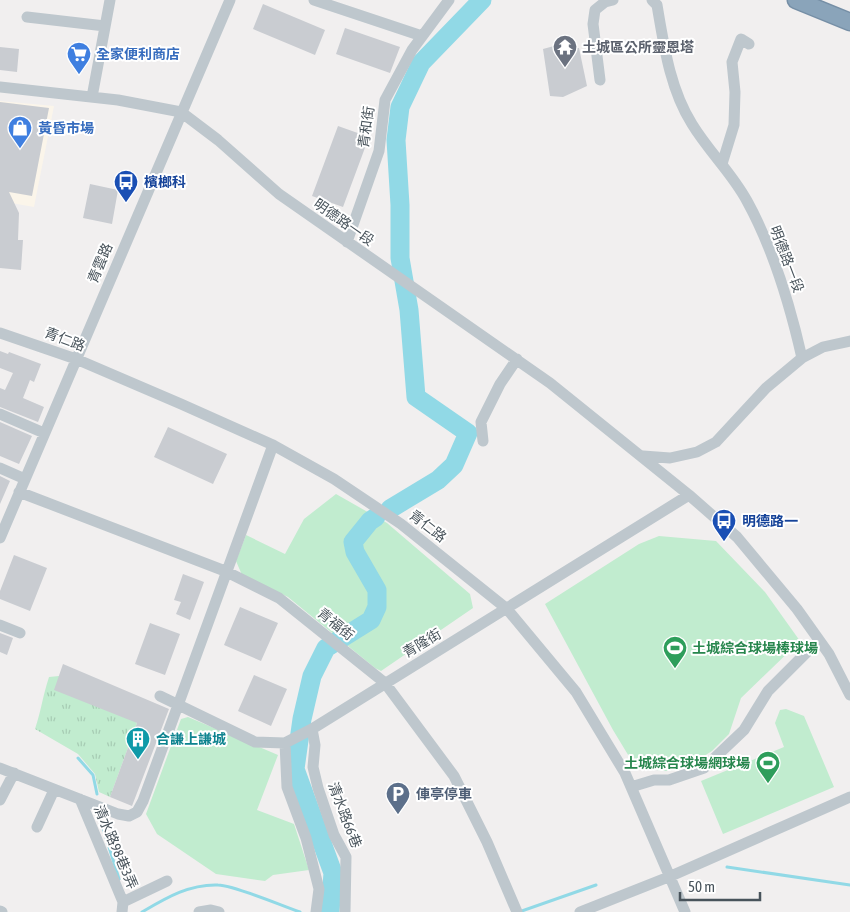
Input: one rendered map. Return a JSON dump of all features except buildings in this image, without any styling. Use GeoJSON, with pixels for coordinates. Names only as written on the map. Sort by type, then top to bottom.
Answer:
{"type":"FeatureCollection","features":[{"type":"Feature","properties":{"kind":"highway"},"geometry":{"type":"LineString","coordinates":[[796,0],[850,22]]}},
{"type":"Feature","properties":{"kind":"street"},"geometry":{"type":"LineString","coordinates":[[92,97],[110,0]]}},
{"type":"Feature","properties":{"kind":"street","name":"青雲路"},"geometry":{"type":"LineString","coordinates":[[0,538],[230,0]]}},
{"type":"Feature","properties":{"kind":"street"},"geometry":{"type":"LineString","coordinates":[[314,0],[422,36]]}},
{"type":"Feature","properties":{"kind":"street","name":"青和街"},"geometry":{"type":"LineString","coordinates":[[347,242],[379,151],[385,100],[422,36],[449,0]]}},
{"type":"Feature","properties":{"kind":"street"},"geometry":{"type":"LineString","coordinates":[[600,80],[592,24],[595,10],[604,2],[613,0]]}},
{"type":"Feature","properties":{"kind":"street","name":"明德路一段"},"geometry":{"type":"LineString","coordinates":[[652,0],[657,5],[672,79],[690,122],[706,145],[731,174],[748,203],[783,285],[802,358]]}},
{"type":"Feature","properties":{"kind":"street"},"geometry":{"type":"LineString","coordinates":[[27,17],[105,26]]}},
{"type":"Feature","properties":{"kind":"street"},"geometry":{"type":"LineString","coordinates":[[722,164],[734,125],[735,92],[732,62],[741,39],[749,44]]}},
{"type":"Feature","properties":{"kind":"street","name":"明德路一段"},"geometry":{"type":"LineString","coordinates":[[0,87],[92,97],[181,112],[218,140],[279,194],[516,359],[643,456],[689,495],[737,537],[797,609],[819,640],[850,694]]}},
{"type":"Feature","properties":{"kind":"street","name":"青仁路"},"geometry":{"type":"LineString","coordinates":[[0,333],[76,359],[273,446],[334,478],[402,524],[508,609],[576,692],[631,787],[685,912]]}},
{"type":"Feature","properties":{"kind":"street"},"geometry":{"type":"LineString","coordinates":[[643,456],[670,458],[697,452],[716,442],[766,388],[802,358],[824,347],[850,341]]}},
{"type":"Feature","properties":{"kind":"street"},"geometry":{"type":"LineString","coordinates":[[483,441],[480,422],[516,359]]}},
{"type":"Feature","properties":{"kind":"street"},"geometry":{"type":"LineString","coordinates":[[0,414],[44,433]]}},
{"type":"Feature","properties":{"kind":"street"},"geometry":{"type":"LineString","coordinates":[[80,800],[129,816],[137,812],[143,801],[225,571],[273,446]]}},
{"type":"Feature","properties":{"kind":"street"},"geometry":{"type":"LineString","coordinates":[[0,468],[25,479]]}},
{"type":"Feature","properties":{"kind":"street","name":"青福街"},"geometry":{"type":"LineString","coordinates":[[19,492],[225,571],[280,598],[385,683],[454,776],[487,842],[517,912]]}},
{"type":"Feature","properties":{"kind":"street","name":"青隆街"},"geometry":{"type":"LineString","coordinates":[[160,696],[256,742],[285,743],[508,609],[689,495]]}},
{"type":"Feature","properties":{"kind":"street"},"geometry":{"type":"LineString","coordinates":[[0,625],[20,633]]}},
{"type":"Feature","properties":{"kind":"street"},"geometry":{"type":"LineString","coordinates":[[631,787],[654,780],[669,780],[704,768],[744,730],[768,691],[819,640]]}},
{"type":"Feature","properties":{"kind":"street","name":"清水路66巷"},"geometry":{"type":"LineString","coordinates":[[311,729],[315,745],[313,767],[318,788],[334,835],[346,857],[345,912]]}},
{"type":"Feature","properties":{"kind":"street"},"geometry":{"type":"LineString","coordinates":[[285,743],[287,787],[306,838],[319,889],[316,912]]}},
{"type":"Feature","properties":{"kind":"street","name":"清水路98巷3弄"},"geometry":{"type":"LineString","coordinates":[[0,768],[80,800],[122,907]]}},
{"type":"Feature","properties":{"kind":"street"},"geometry":{"type":"LineString","coordinates":[[0,800],[14,774]]}},
{"type":"Feature","properties":{"kind":"street"},"geometry":{"type":"LineString","coordinates":[[37,828],[54,790]]}},
{"type":"Feature","properties":{"kind":"street"},"geometry":{"type":"LineString","coordinates":[[580,912],[671,876],[850,797]]}},
{"type":"Feature","properties":{"kind":"street"},"geometry":{"type":"LineString","coordinates":[[122,907],[167,881]]}},
{"type":"Feature","properties":{"kind":"street"},"geometry":{"type":"LineString","coordinates":[[199,912],[211,910],[219,912]]}},
{"type":"Feature","properties":{"kind":"shaded area","name":"黃昏市場"},"geometry":{"type":"Polygon","coordinates":[[[0,101],[54,106],[34,207],[0,201],[0,101]]]}},
{"type":"Feature","properties":{"kind":"green space"},"geometry":{"type":"Polygon","coordinates":[[[336,494],[387,523],[470,594],[473,608],[381,671],[288,597],[242,575],[236,561],[246,535],[285,554],[304,519],[336,494]]]}},
{"type":"Feature","properties":{"kind":"green space","name":"土城綜合球場棒球場"},"geometry":{"type":"Polygon","coordinates":[[[659,536],[716,541],[765,592],[800,641],[741,698],[729,734],[712,751],[685,768],[667,771],[642,768],[633,763],[613,730],[545,604],[639,544],[659,536]]]}},
{"type":"Feature","properties":{"kind":"green space"},"geometry":{"type":"Polygon","coordinates":[[[59,676],[137,723],[110,797],[99,792],[95,774],[78,754],[35,729],[49,677],[59,676]]]}},
{"type":"Feature","properties":{"kind":"green space","name":"土城綜合球場網球場"},"geometry":{"type":"Polygon","coordinates":[[[786,709],[804,716],[834,787],[723,834],[701,781],[784,747],[775,723],[780,710],[786,709]]]}},
{"type":"Feature","properties":{"kind":"green space"},"geometry":{"type":"Polygon","coordinates":[[[188,717],[278,755],[257,810],[294,824],[309,870],[273,875],[265,881],[216,874],[157,834],[146,814],[181,719],[188,717]]]}},
{"type":"Feature","properties":{"kind":"waterway"},"geometry":{"type":"LineString","coordinates":[[390,509],[438,480],[454,465],[468,433],[416,397],[409,310],[400,258],[400,205],[396,140],[400,107],[421,63],[482,0]]}},
{"type":"Feature","properties":{"kind":"waterway"},"geometry":{"type":"LineString","coordinates":[[330,912],[333,873],[295,769],[302,719],[312,676],[326,648],[371,620],[377,607],[377,590],[355,552],[353,542],[370,521],[376,517]]}},
{"type":"Feature","properties":{"kind":"waterway"},"geometry":{"type":"LineString","coordinates":[[78,758],[93,775],[97,794]]}},
{"type":"Feature","properties":{"kind":"waterway"},"geometry":{"type":"LineString","coordinates":[[99,815],[119,879]]}},
{"type":"Feature","properties":{"kind":"waterway"},"geometry":{"type":"LineString","coordinates":[[727,867],[850,885]]}},
{"type":"Feature","properties":{"kind":"waterway"},"geometry":{"type":"LineString","coordinates":[[142,912],[188,889],[207,885],[225,886],[246,892],[300,912]]}},
{"type":"Feature","properties":{"kind":"waterway"},"geometry":{"type":"LineString","coordinates":[[519,912],[596,885]]}},
{"type":"Feature","properties":{"kind":"place","name":"土城區公所靈恩塔"},"geometry":{"type":"Point","coordinates":[565,68]}},
{"type":"Feature","properties":{"kind":"place","name":"全家便利商店"},"geometry":{"type":"Point","coordinates":[79,75]}},
{"type":"Feature","properties":{"kind":"place","name":"黃昏市場"},"geometry":{"type":"Point","coordinates":[20,149]}},
{"type":"Feature","properties":{"kind":"place","name":"檳榔科"},"geometry":{"type":"Point","coordinates":[126,203]}},
{"type":"Feature","properties":{"kind":"place","name":"明德路一"},"geometry":{"type":"Point","coordinates":[724,542]}},
{"type":"Feature","properties":{"kind":"place","name":"土城綜合球場棒球場"},"geometry":{"type":"Point","coordinates":[675,669]}},
{"type":"Feature","properties":{"kind":"place","name":"合謙上謙城"},"geometry":{"type":"Point","coordinates":[138,760]}},
{"type":"Feature","properties":{"kind":"place","name":"土城綜合球場網球場"},"geometry":{"type":"Point","coordinates":[768,784]}},
{"type":"Feature","properties":{"kind":"place","name":"俥亭停車"},"geometry":{"type":"Point","coordinates":[398,815]}}]}
